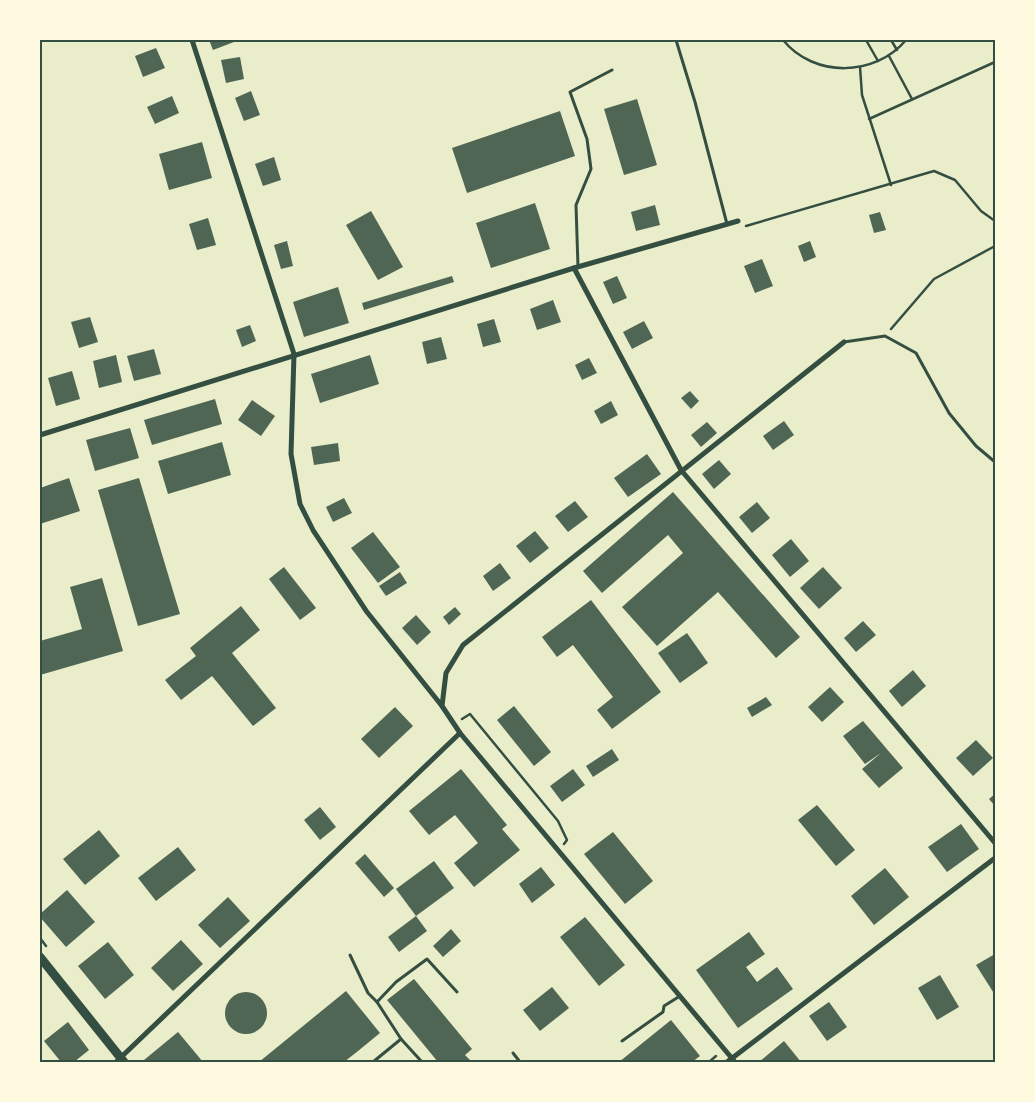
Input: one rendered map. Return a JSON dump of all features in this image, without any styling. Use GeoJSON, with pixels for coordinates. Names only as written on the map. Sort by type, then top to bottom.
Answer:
{"type":"FeatureCollection","features":[{"type":"Feature","properties":{"kind":"street"},"geometry":{"type":"LineString","coordinates":[[192,40],[294,354],[291,454],[300,504],[313,530],[367,612],[442,706],[460,733],[680,996],[731,1061],[995,858]]}},
{"type":"Feature","properties":{"kind":"street"},"geometry":{"type":"LineString","coordinates":[[40,434],[294,354],[738,221]]}},
{"type":"Feature","properties":{"kind":"street"},"geometry":{"type":"LineString","coordinates":[[576,268],[682,470],[995,843]]}},
{"type":"Feature","properties":{"kind":"street"},"geometry":{"type":"LineString","coordinates":[[442,706],[446,673],[463,645],[844,342]]}},
{"type":"Feature","properties":{"kind":"street"},"geometry":{"type":"LineString","coordinates":[[40,957],[120,1060],[460,733]]}},
{"type":"Feature","properties":{"kind":"lane"},"geometry":{"type":"LineString","coordinates":[[676,40],[695,102],[727,224]]}},
{"type":"Feature","properties":{"kind":"lane"},"geometry":{"type":"LineString","coordinates":[[576,268],[576,205],[591,169],[587,139],[570,92],[612,70]]}},
{"type":"Feature","properties":{"kind":"lane"},"geometry":{"type":"LineString","coordinates":[[844,342],[885,336],[916,353],[949,414],[976,446],[995,462]]}},
{"type":"Feature","properties":{"kind":"lane"},"geometry":{"type":"LineString","coordinates":[[350,955],[368,993],[377,1002],[401,1039],[422,1062]]}},
{"type":"Feature","properties":{"kind":"lane"},"geometry":{"type":"LineString","coordinates":[[377,1002],[396,982],[427,959],[457,992]]}},
{"type":"Feature","properties":{"kind":"lane"},"geometry":{"type":"LineString","coordinates":[[622,1041],[663,1012],[664,1006],[680,996]]}},
{"type":"Feature","properties":{"kind":"lane"},"geometry":{"type":"LineString","coordinates":[[373,1062],[401,1039]]}},
{"type":"Feature","properties":{"kind":"lane"},"geometry":{"type":"LineString","coordinates":[[513,1053],[520,1062]]}},
{"type":"Feature","properties":{"kind":"path"},"geometry":{"type":"LineString","coordinates":[[783,40],[790,48],[812,62],[836,68],[860,67],[878,61],[889,56],[906,40]]}},
{"type":"Feature","properties":{"kind":"path"},"geometry":{"type":"LineString","coordinates":[[866,40],[878,61]]}},
{"type":"Feature","properties":{"kind":"path"},"geometry":{"type":"LineString","coordinates":[[891,40],[897,50]]}},
{"type":"Feature","properties":{"kind":"path"},"geometry":{"type":"LineString","coordinates":[[889,56],[912,99]]}},
{"type":"Feature","properties":{"kind":"path"},"geometry":{"type":"LineString","coordinates":[[869,119],[995,62]]}},
{"type":"Feature","properties":{"kind":"path"},"geometry":{"type":"LineString","coordinates":[[860,67],[862,95],[891,185],[934,171],[955,180],[981,211],[995,221]]}},
{"type":"Feature","properties":{"kind":"path"},"geometry":{"type":"LineString","coordinates":[[885,336],[934,279],[995,246]]}},
{"type":"Feature","properties":{"kind":"path"},"geometry":{"type":"LineString","coordinates":[[454,724],[470,714],[495,744],[558,821],[567,840],[559,852]]}},
{"type":"Feature","properties":{"kind":"path"},"geometry":{"type":"LineString","coordinates":[[709,1062],[717,1055]]}},
{"type":"Feature","properties":{"kind":"building"},"geometry":{"type":"Polygon","coordinates":[[[209,40],[233,40],[234,42],[213,50],[209,40]]]}},
{"type":"Feature","properties":{"kind":"building"},"geometry":{"type":"Polygon","coordinates":[[[156,48],[165,68],[143,77],[135,56],[156,48]]]}},
{"type":"Feature","properties":{"kind":"building"},"geometry":{"type":"Polygon","coordinates":[[[240,57],[244,79],[226,83],[221,60],[240,57]]]}},
{"type":"Feature","properties":{"kind":"building"},"geometry":{"type":"Polygon","coordinates":[[[251,91],[260,115],[244,121],[235,98],[251,91]]]}},
{"type":"Feature","properties":{"kind":"building"},"geometry":{"type":"Polygon","coordinates":[[[172,96],[179,113],[155,124],[147,107],[172,96]]]}},
{"type":"Feature","properties":{"kind":"building"},"geometry":{"type":"Polygon","coordinates":[[[637,99],[657,165],[624,175],[604,109],[637,99]]]}},
{"type":"Feature","properties":{"kind":"building"},"geometry":{"type":"Polygon","coordinates":[[[560,111],[575,156],[467,193],[452,148],[560,111]]]}},
{"type":"Feature","properties":{"kind":"building"},"geometry":{"type":"Polygon","coordinates":[[[202,142],[212,178],[169,190],[159,154],[202,142]]]}},
{"type":"Feature","properties":{"kind":"building"},"geometry":{"type":"Polygon","coordinates":[[[274,157],[281,180],[263,186],[255,164],[274,157]]]}},
{"type":"Feature","properties":{"kind":"building"},"geometry":{"type":"Polygon","coordinates":[[[535,203],[550,249],[491,268],[476,223],[535,203]]]}},
{"type":"Feature","properties":{"kind":"building"},"geometry":{"type":"Polygon","coordinates":[[[655,205],[660,225],[636,231],[631,212],[655,205]]]}},
{"type":"Feature","properties":{"kind":"building"},"geometry":{"type":"Polygon","coordinates":[[[371,211],[403,267],[378,280],[346,225],[371,211]]]}},
{"type":"Feature","properties":{"kind":"building"},"geometry":{"type":"Polygon","coordinates":[[[880,212],[886,230],[874,233],[869,215],[880,212]]]}},
{"type":"Feature","properties":{"kind":"building"},"geometry":{"type":"Polygon","coordinates":[[[208,218],[216,245],[197,250],[189,224],[208,218]]]}},
{"type":"Feature","properties":{"kind":"building"},"geometry":{"type":"Polygon","coordinates":[[[287,241],[293,266],[281,269],[274,245],[287,241]]]}},
{"type":"Feature","properties":{"kind":"building"},"geometry":{"type":"Polygon","coordinates":[[[810,241],[816,257],[804,262],[798,246],[810,241]]]}},
{"type":"Feature","properties":{"kind":"building"},"geometry":{"type":"Polygon","coordinates":[[[762,259],[773,286],[755,293],[744,266],[762,259]]]}},
{"type":"Feature","properties":{"kind":"building"},"geometry":{"type":"Polygon","coordinates":[[[452,276],[454,282],[364,310],[362,303],[452,276]]]}},
{"type":"Feature","properties":{"kind":"building"},"geometry":{"type":"Polygon","coordinates":[[[617,276],[627,298],[613,304],[603,282],[617,276]]]}},
{"type":"Feature","properties":{"kind":"building"},"geometry":{"type":"Polygon","coordinates":[[[338,287],[349,323],[304,337],[293,302],[338,287]]]}},
{"type":"Feature","properties":{"kind":"building"},"geometry":{"type":"Polygon","coordinates":[[[553,300],[561,322],[537,330],[530,309],[553,300]]]}},
{"type":"Feature","properties":{"kind":"building"},"geometry":{"type":"Polygon","coordinates":[[[90,317],[98,342],[79,348],[71,322],[90,317]]]}},
{"type":"Feature","properties":{"kind":"building"},"geometry":{"type":"Polygon","coordinates":[[[494,319],[501,342],[483,347],[477,324],[494,319]]]}},
{"type":"Feature","properties":{"kind":"building"},"geometry":{"type":"Polygon","coordinates":[[[644,321],[653,338],[632,349],[623,332],[644,321]]]}},
{"type":"Feature","properties":{"kind":"building"},"geometry":{"type":"Polygon","coordinates":[[[250,325],[256,341],[242,347],[236,330],[250,325]]]}},
{"type":"Feature","properties":{"kind":"building"},"geometry":{"type":"Polygon","coordinates":[[[441,337],[447,359],[427,364],[422,342],[441,337]]]}},
{"type":"Feature","properties":{"kind":"building"},"geometry":{"type":"Polygon","coordinates":[[[154,349],[161,374],[134,381],[127,356],[154,349]]]}},
{"type":"Feature","properties":{"kind":"building"},"geometry":{"type":"Polygon","coordinates":[[[116,355],[122,382],[99,388],[93,361],[116,355]]]}},
{"type":"Feature","properties":{"kind":"building"},"geometry":{"type":"Polygon","coordinates":[[[370,355],[379,384],[320,403],[311,374],[370,355]]]}},
{"type":"Feature","properties":{"kind":"building"},"geometry":{"type":"Polygon","coordinates":[[[589,358],[597,373],[582,380],[575,365],[589,358]]]}},
{"type":"Feature","properties":{"kind":"building"},"geometry":{"type":"Polygon","coordinates":[[[72,371],[80,399],[56,406],[48,378],[72,371]]]}},
{"type":"Feature","properties":{"kind":"building"},"geometry":{"type":"Polygon","coordinates":[[[690,391],[699,401],[691,409],[681,398],[690,391]]]}},
{"type":"Feature","properties":{"kind":"building"},"geometry":{"type":"Polygon","coordinates":[[[215,399],[222,424],[152,445],[144,420],[215,399]]]}},
{"type":"Feature","properties":{"kind":"building"},"geometry":{"type":"Polygon","coordinates":[[[252,400],[275,416],[261,436],[238,420],[252,400]]]}},
{"type":"Feature","properties":{"kind":"building"},"geometry":{"type":"Polygon","coordinates":[[[611,401],[618,415],[601,424],[594,411],[611,401]]]}},
{"type":"Feature","properties":{"kind":"building"},"geometry":{"type":"Polygon","coordinates":[[[784,421],[794,435],[773,450],[763,436],[784,421]]]}},
{"type":"Feature","properties":{"kind":"building"},"geometry":{"type":"Polygon","coordinates":[[[707,422],[717,433],[701,447],[691,435],[707,422]]]}},
{"type":"Feature","properties":{"kind":"building"},"geometry":{"type":"Polygon","coordinates":[[[130,428],[139,458],[95,471],[86,440],[130,428]]]}},
{"type":"Feature","properties":{"kind":"building"},"geometry":{"type":"Polygon","coordinates":[[[222,442],[231,475],[168,494],[158,461],[222,442]]]}},
{"type":"Feature","properties":{"kind":"building"},"geometry":{"type":"Polygon","coordinates":[[[338,443],[340,461],[314,465],[311,447],[338,443]]]}},
{"type":"Feature","properties":{"kind":"building"},"geometry":{"type":"Polygon","coordinates":[[[647,454],[661,474],[628,497],[614,478],[647,454]]]}},
{"type":"Feature","properties":{"kind":"building"},"geometry":{"type":"Polygon","coordinates":[[[719,460],[731,474],[714,489],[702,474],[719,460]]]}},
{"type":"Feature","properties":{"kind":"building"},"geometry":{"type":"Polygon","coordinates":[[[69,478],[80,511],[40,524],[40,488],[69,478]]]}},
{"type":"Feature","properties":{"kind":"building"},"geometry":{"type":"Polygon","coordinates":[[[139,478],[180,614],[138,626],[98,490],[139,478]]]}},
{"type":"Feature","properties":{"kind":"building"},"geometry":{"type":"Polygon","coordinates":[[[673,492],[800,637],[776,658],[718,592],[657,646],[622,607],[683,553],[668,535],[602,593],[583,571],[673,492]]]}},
{"type":"Feature","properties":{"kind":"building"},"geometry":{"type":"Polygon","coordinates":[[[344,498],[352,513],[333,522],[326,507],[344,498]]]}},
{"type":"Feature","properties":{"kind":"building"},"geometry":{"type":"Polygon","coordinates":[[[575,501],[588,517],[568,532],[555,516],[575,501]]]}},
{"type":"Feature","properties":{"kind":"building"},"geometry":{"type":"Polygon","coordinates":[[[757,502],[770,518],[752,533],[739,517],[757,502]]]}},
{"type":"Feature","properties":{"kind":"building"},"geometry":{"type":"Polygon","coordinates":[[[535,531],[549,548],[530,563],[516,546],[535,531]]]}},
{"type":"Feature","properties":{"kind":"building"},"geometry":{"type":"Polygon","coordinates":[[[373,532],[400,567],[378,583],[351,548],[373,532]]]}},
{"type":"Feature","properties":{"kind":"building"},"geometry":{"type":"Polygon","coordinates":[[[791,539],[809,561],[790,577],[772,555],[791,539]]]}},
{"type":"Feature","properties":{"kind":"building"},"geometry":{"type":"Polygon","coordinates":[[[500,563],[511,578],[493,591],[483,576],[500,563]]]}},
{"type":"Feature","properties":{"kind":"building"},"geometry":{"type":"Polygon","coordinates":[[[284,567],[316,608],[300,620],[269,579],[284,567]]]}},
{"type":"Feature","properties":{"kind":"building"},"geometry":{"type":"Polygon","coordinates":[[[823,567],[842,588],[819,609],[800,588],[823,567]]]}},
{"type":"Feature","properties":{"kind":"building"},"geometry":{"type":"Polygon","coordinates":[[[400,572],[407,583],[386,596],[379,586],[400,572]]]}},
{"type":"Feature","properties":{"kind":"building"},"geometry":{"type":"Polygon","coordinates":[[[102,578],[123,651],[40,675],[40,641],[82,629],[70,587],[102,578]]]}},
{"type":"Feature","properties":{"kind":"building"},"geometry":{"type":"Polygon","coordinates":[[[591,600],[661,692],[612,729],[597,710],[613,697],[573,645],[557,657],[542,637],[591,600]]]}},
{"type":"Feature","properties":{"kind":"building"},"geometry":{"type":"Polygon","coordinates":[[[241,606],[260,630],[232,653],[276,708],[253,726],[212,676],[181,700],[165,680],[196,656],[190,648],[241,606]]]}},
{"type":"Feature","properties":{"kind":"building"},"geometry":{"type":"Polygon","coordinates":[[[455,607],[461,614],[449,625],[443,617],[455,607]]]}},
{"type":"Feature","properties":{"kind":"building"},"geometry":{"type":"Polygon","coordinates":[[[416,615],[431,632],[417,645],[402,628],[416,615]]]}},
{"type":"Feature","properties":{"kind":"building"},"geometry":{"type":"Polygon","coordinates":[[[863,621],[876,635],[856,652],[844,638],[863,621]]]}},
{"type":"Feature","properties":{"kind":"building"},"geometry":{"type":"Polygon","coordinates":[[[687,633],[708,663],[680,683],[658,653],[687,633]]]}},
{"type":"Feature","properties":{"kind":"building"},"geometry":{"type":"Polygon","coordinates":[[[913,670],[926,686],[902,707],[889,691],[913,670]]]}},
{"type":"Feature","properties":{"kind":"building"},"geometry":{"type":"Polygon","coordinates":[[[830,687],[844,702],[822,722],[808,707],[830,687]]]}},
{"type":"Feature","properties":{"kind":"building"},"geometry":{"type":"Polygon","coordinates":[[[766,697],[772,705],[752,717],[747,708],[766,697]]]}},
{"type":"Feature","properties":{"kind":"building"},"geometry":{"type":"Polygon","coordinates":[[[514,706],[551,752],[534,766],[497,720],[514,706]]]}},
{"type":"Feature","properties":{"kind":"building"},"geometry":{"type":"Polygon","coordinates":[[[395,707],[413,726],[379,758],[361,739],[395,707]]]}},
{"type":"Feature","properties":{"kind":"building"},"geometry":{"type":"Polygon","coordinates":[[[863,721],[903,768],[879,788],[862,769],[881,753],[865,764],[843,736],[863,721]]]}},
{"type":"Feature","properties":{"kind":"building"},"geometry":{"type":"Polygon","coordinates":[[[976,740],[993,758],[973,776],[956,758],[976,740]]]}},
{"type":"Feature","properties":{"kind":"building"},"geometry":{"type":"Polygon","coordinates":[[[612,749],[619,760],[593,777],[586,766],[612,749]]]}},
{"type":"Feature","properties":{"kind":"building"},"geometry":{"type":"Polygon","coordinates":[[[461,769],[507,825],[502,829],[520,850],[474,887],[454,863],[478,843],[455,815],[429,835],[409,811],[461,769]]]}},
{"type":"Feature","properties":{"kind":"building"},"geometry":{"type":"Polygon","coordinates":[[[573,769],[585,785],[562,802],[550,786],[573,769]]]}},
{"type":"Feature","properties":{"kind":"building"},"geometry":{"type":"Polygon","coordinates":[[[995,794],[995,806],[989,799],[995,794]]]}},
{"type":"Feature","properties":{"kind":"building"},"geometry":{"type":"Polygon","coordinates":[[[817,805],[855,850],[836,866],[798,820],[817,805]]]}},
{"type":"Feature","properties":{"kind":"building"},"geometry":{"type":"Polygon","coordinates":[[[320,807],[336,827],[320,840],[304,820],[320,807]]]}},
{"type":"Feature","properties":{"kind":"building"},"geometry":{"type":"Polygon","coordinates":[[[961,824],[979,849],[947,872],[928,847],[961,824]]]}},
{"type":"Feature","properties":{"kind":"building"},"geometry":{"type":"Polygon","coordinates":[[[99,830],[120,856],[85,885],[63,859],[99,830]]]}},
{"type":"Feature","properties":{"kind":"building"},"geometry":{"type":"Polygon","coordinates":[[[613,832],[653,881],[625,904],[584,854],[613,832]]]}},
{"type":"Feature","properties":{"kind":"building"},"geometry":{"type":"Polygon","coordinates":[[[178,847],[196,870],[156,901],[138,878],[178,847]]]}},
{"type":"Feature","properties":{"kind":"building"},"geometry":{"type":"Polygon","coordinates":[[[365,854],[394,888],[384,897],[355,863],[365,854]]]}},
{"type":"Feature","properties":{"kind":"building"},"geometry":{"type":"Polygon","coordinates":[[[434,861],[454,888],[416,916],[396,889],[434,861]]]}},
{"type":"Feature","properties":{"kind":"building"},"geometry":{"type":"Polygon","coordinates":[[[541,867],[555,885],[532,903],[519,884],[541,867]]]}},
{"type":"Feature","properties":{"kind":"building"},"geometry":{"type":"Polygon","coordinates":[[[885,868],[909,897],[874,925],[851,896],[885,868]]]}},
{"type":"Feature","properties":{"kind":"building"},"geometry":{"type":"Polygon","coordinates":[[[67,890],[95,922],[66,947],[40,917],[40,914],[67,890]]]}},
{"type":"Feature","properties":{"kind":"building"},"geometry":{"type":"Polygon","coordinates":[[[228,897],[250,921],[220,948],[198,925],[228,897]]]}},
{"type":"Feature","properties":{"kind":"building"},"geometry":{"type":"Polygon","coordinates":[[[416,916],[427,931],[399,952],[388,937],[416,916]]]}},
{"type":"Feature","properties":{"kind":"building"},"geometry":{"type":"Polygon","coordinates":[[[585,917],[625,965],[599,986],[560,937],[585,917]]]}},
{"type":"Feature","properties":{"kind":"building"},"geometry":{"type":"Polygon","coordinates":[[[451,929],[461,941],[443,957],[433,946],[451,929]]]}},
{"type":"Feature","properties":{"kind":"building"},"geometry":{"type":"Polygon","coordinates":[[[749,932],[765,954],[746,967],[757,982],[777,967],[793,989],[738,1028],[696,970],[749,932]]]}},
{"type":"Feature","properties":{"kind":"building"},"geometry":{"type":"Polygon","coordinates":[[[181,940],[203,964],[173,991],[151,968],[181,940]]]}},
{"type":"Feature","properties":{"kind":"building"},"geometry":{"type":"Polygon","coordinates":[[[108,942],[134,975],[105,999],[78,966],[108,942]]]}},
{"type":"Feature","properties":{"kind":"building"},"geometry":{"type":"Polygon","coordinates":[[[995,954],[995,995],[976,965],[995,954]]]}},
{"type":"Feature","properties":{"kind":"building"},"geometry":{"type":"Polygon","coordinates":[[[940,975],[959,1007],[937,1020],[918,988],[940,975]]]}},
{"type":"Feature","properties":{"kind":"building"},"geometry":{"type":"Polygon","coordinates":[[[414,979],[472,1049],[465,1055],[472,1062],[438,1062],[387,1000],[414,979]]]}},
{"type":"Feature","properties":{"kind":"building"},"geometry":{"type":"Polygon","coordinates":[[[552,987],[569,1008],[540,1031],[523,1010],[552,987]]]}},
{"type":"Feature","properties":{"kind":"building"},"geometry":{"type":"Polygon","coordinates":[[[346,991],[380,1033],[358,1051],[344,1062],[259,1062],[346,991]]]}},
{"type":"Feature","properties":{"kind":"building"},"geometry":{"type":"Polygon","coordinates":[[[250,992],[258,995],[264,1001],[267,1013],[264,1025],[258,1031],[242,1034],[234,1031],[228,1025],[225,1009],[228,1001],[234,995],[250,992]]]}},
{"type":"Feature","properties":{"kind":"building"},"geometry":{"type":"Polygon","coordinates":[[[829,1002],[847,1027],[827,1041],[809,1016],[829,1002]]]}},
{"type":"Feature","properties":{"kind":"building"},"geometry":{"type":"Polygon","coordinates":[[[671,1020],[700,1056],[692,1062],[619,1062],[671,1020]]]}},
{"type":"Feature","properties":{"kind":"building"},"geometry":{"type":"Polygon","coordinates":[[[68,1022],[89,1050],[74,1062],[61,1062],[44,1041],[68,1022]]]}},
{"type":"Feature","properties":{"kind":"building"},"geometry":{"type":"Polygon","coordinates":[[[178,1032],[203,1062],[146,1062],[144,1060],[178,1032]]]}},
{"type":"Feature","properties":{"kind":"building"},"geometry":{"type":"Polygon","coordinates":[[[784,1041],[801,1062],[759,1062],[784,1041]]]}}]}
